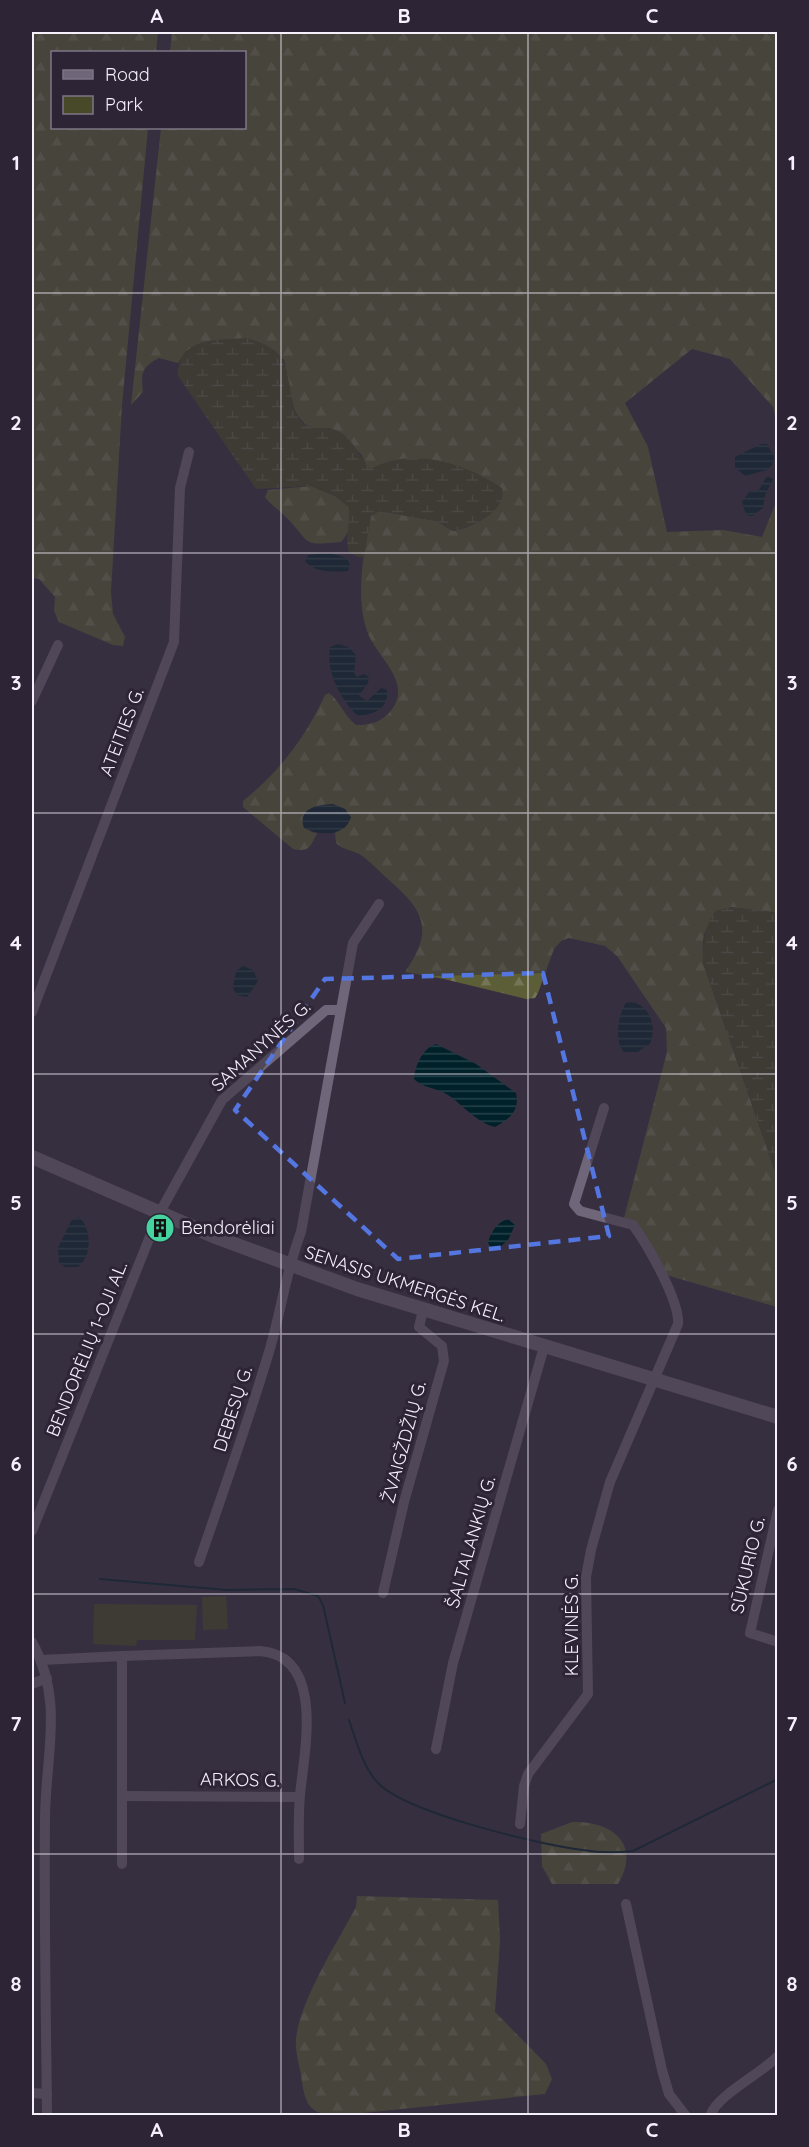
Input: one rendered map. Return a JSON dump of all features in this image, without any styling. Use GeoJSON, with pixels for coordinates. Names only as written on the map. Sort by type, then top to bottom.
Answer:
{"type":"FeatureCollection","features":[{"type":"Feature","properties":{"kind":"main road","name":"SENASIS UKMERGĖS KEL."},"geometry":{"type":"LineString","coordinates":[[32,1157],[159,1214],[288,1264],[423,1310],[777,1417]]}},
{"type":"Feature","properties":{"kind":"street","name":"ATEITIES G."},"geometry":{"type":"LineString","coordinates":[[32,1012],[171,653],[175,633],[180,488],[189,452]]}},
{"type":"Feature","properties":{"kind":"street"},"geometry":{"type":"LineString","coordinates":[[32,701],[58,645]]}},
{"type":"Feature","properties":{"kind":"street","name":"SAMANYNĖS G."},"geometry":{"type":"LineString","coordinates":[[288,1264],[301,1232],[353,943],[379,904]]}},
{"type":"Feature","properties":{"kind":"street","name":"SAMANYNĖS G."},"geometry":{"type":"LineString","coordinates":[[159,1214],[222,1100],[326,1010],[340,1010]]}},
{"type":"Feature","properties":{"kind":"street","name":"KLEVINĖS G."},"geometry":{"type":"LineString","coordinates":[[520,1824],[524,1786],[528,1774],[588,1694],[586,1577],[591,1550],[610,1482],[652,1379],[678,1324],[677,1315],[666,1287],[633,1226],[580,1211],[574,1204],[604,1108]]}},
{"type":"Feature","properties":{"kind":"street","name":"BENDORĖLIŲ 1-OJI AL."},"geometry":{"type":"LineString","coordinates":[[32,1531],[159,1214]]}},
{"type":"Feature","properties":{"kind":"street","name":"DEBESŲ G."},"geometry":{"type":"LineString","coordinates":[[199,1562],[269,1351],[285,1293],[288,1264]]}},
{"type":"Feature","properties":{"kind":"street","name":"ŽVAIGŽDŽIŲ G."},"geometry":{"type":"LineString","coordinates":[[383,1593],[444,1361],[442,1346],[419,1327],[423,1310]]}},
{"type":"Feature","properties":{"kind":"street","name":"ŠALTALANKIŲ G."},"geometry":{"type":"LineString","coordinates":[[436,1749],[453,1662],[544,1347]]}},
{"type":"Feature","properties":{"kind":"street","name":"SŪKURIO G."},"geometry":{"type":"LineString","coordinates":[[777,1510],[750,1633],[777,1642]]}},
{"type":"Feature","properties":{"kind":"street"},"geometry":{"type":"LineString","coordinates":[[32,1642],[47,1678],[52,1713],[45,1817],[47,2115]]}},
{"type":"Feature","properties":{"kind":"street","name":"ARKOS G."},"geometry":{"type":"LineString","coordinates":[[41,1660],[260,1651],[275,1653],[289,1662],[300,1680],[309,1720],[299,1797],[122,1796]]}},
{"type":"Feature","properties":{"kind":"street"},"geometry":{"type":"LineString","coordinates":[[122,1656],[122,1864]]}},
{"type":"Feature","properties":{"kind":"street"},"geometry":{"type":"LineString","coordinates":[[32,1684],[47,1678]]}},
{"type":"Feature","properties":{"kind":"street"},"geometry":{"type":"LineString","coordinates":[[299,1797],[299,1859]]}},
{"type":"Feature","properties":{"kind":"street"},"geometry":{"type":"LineString","coordinates":[[626,1904],[667,2086],[675,2105],[686,2115]]}},
{"type":"Feature","properties":{"kind":"street"},"geometry":{"type":"LineString","coordinates":[[710,2115],[722,2100],[755,2077],[777,2056]]}},
{"type":"Feature","properties":{"kind":"street"},"geometry":{"type":"LineString","coordinates":[[32,2093],[47,2094]]}},
{"type":"Feature","properties":{"kind":"highlighted area"},"geometry":{"type":"Polygon","coordinates":[[[543,973],[609,1236],[398,1259],[235,1110],[325,979],[543,973]]]}},
{"type":"Feature","properties":{"kind":"green space"},"geometry":{"type":"Polygon","coordinates":[[[32,32],[158,32],[156,51],[51,51],[51,129],[148,129],[122,405],[111,592],[113,614],[125,637],[123,646],[113,645],[59,622],[54,611],[55,597],[39,579],[32,578],[32,32]]]}},
{"type":"Feature","properties":{"kind":"green space"},"geometry":{"type":"Polygon","coordinates":[[[172,32],[777,32],[777,424],[773,407],[730,359],[692,349],[625,403],[648,447],[667,532],[723,530],[762,537],[777,500],[777,913],[731,907],[706,930],[703,942],[703,963],[777,1177],[777,1307],[666,1275],[624,1218],[667,1052],[666,1028],[617,956],[605,946],[569,938],[561,941],[554,949],[535,998],[526,999],[405,972],[420,945],[422,933],[418,912],[401,891],[372,864],[361,855],[336,843],[335,833],[349,822],[350,817],[333,804],[313,807],[311,832],[317,833],[309,847],[298,850],[293,849],[243,807],[243,801],[269,778],[300,740],[325,695],[329,693],[333,696],[356,725],[370,724],[382,719],[396,702],[398,691],[396,681],[372,641],[363,617],[362,573],[371,515],[380,511],[436,521],[453,531],[468,527],[489,515],[503,495],[371,470],[361,454],[330,428],[316,428],[306,424],[299,417],[290,396],[284,359],[186,351],[178,363],[159,358],[146,368],[142,376],[143,392],[131,405],[161,129],[246,129],[246,51],[170,51],[172,32]]]}},
{"type":"Feature","properties":{"kind":"green space"},"geometry":{"type":"Polygon","coordinates":[[[247,338],[270,347],[282,359],[288,375],[295,410],[300,420],[314,428],[333,429],[344,435],[371,469],[386,462],[420,458],[455,465],[472,471],[502,488],[499,504],[487,517],[453,531],[436,521],[379,511],[371,516],[364,557],[358,557],[349,552],[347,541],[349,507],[335,496],[311,486],[256,489],[178,376],[179,363],[191,347],[223,339],[247,338]]]}},
{"type":"Feature","properties":{"kind":"green space"},"geometry":{"type":"Polygon","coordinates":[[[311,486],[335,496],[349,507],[349,526],[341,542],[312,543],[308,541],[265,497],[268,490],[311,486]]]}},
{"type":"Feature","properties":{"kind":"green space"},"geometry":{"type":"Polygon","coordinates":[[[730,907],[777,913],[777,1177],[703,963],[704,936],[708,924],[715,911],[730,907]]]}},
{"type":"Feature","properties":{"kind":"green space"},"geometry":{"type":"Polygon","coordinates":[[[226,1596],[228,1629],[203,1630],[202,1597],[226,1596]]]}},
{"type":"Feature","properties":{"kind":"green space"},"geometry":{"type":"Polygon","coordinates":[[[94,1604],[197,1605],[195,1640],[137,1640],[136,1646],[93,1644],[94,1604]]]}},
{"type":"Feature","properties":{"kind":"green space"},"geometry":{"type":"Polygon","coordinates":[[[572,1822],[599,1826],[619,1837],[626,1857],[625,1870],[618,1884],[552,1884],[542,1866],[541,1834],[572,1822]]]}},
{"type":"Feature","properties":{"kind":"green space"},"geometry":{"type":"Polygon","coordinates":[[[357,1896],[498,1900],[500,1940],[495,2012],[546,2064],[552,2079],[545,2094],[344,2115],[324,2114],[311,2107],[305,2095],[297,2052],[296,2039],[299,2024],[320,1972],[356,1907],[357,1896]]]}},
{"type":"Feature","properties":{"kind":"water"},"geometry":{"type":"Polygon","coordinates":[[[761,444],[767,444],[774,457],[772,465],[767,470],[745,476],[735,467],[735,457],[761,444]]]}},
{"type":"Feature","properties":{"kind":"water"},"geometry":{"type":"Polygon","coordinates":[[[767,476],[773,479],[765,495],[763,508],[752,516],[746,515],[742,502],[749,492],[759,490],[767,476]]]}},
{"type":"Feature","properties":{"kind":"water"},"geometry":{"type":"Polygon","coordinates":[[[330,553],[347,558],[350,565],[348,571],[319,570],[305,561],[308,555],[330,553]]]}},
{"type":"Feature","properties":{"kind":"water"},"geometry":{"type":"Polygon","coordinates":[[[338,644],[348,647],[356,655],[354,673],[357,677],[364,674],[369,677],[368,683],[359,696],[367,701],[381,688],[387,690],[386,702],[375,712],[358,716],[340,693],[332,675],[329,656],[330,647],[338,644]]]}},
{"type":"Feature","properties":{"kind":"water"},"geometry":{"type":"Polygon","coordinates":[[[333,804],[345,809],[351,817],[344,828],[324,833],[304,828],[303,816],[306,812],[321,805],[333,804]]]}},
{"type":"Feature","properties":{"kind":"water"},"geometry":{"type":"Polygon","coordinates":[[[243,966],[253,970],[258,981],[247,997],[237,995],[233,988],[236,971],[243,966]]]}},
{"type":"Feature","properties":{"kind":"water"},"geometry":{"type":"Polygon","coordinates":[[[631,1002],[643,1007],[647,1012],[653,1030],[650,1044],[637,1052],[624,1052],[619,1042],[619,1021],[626,1003],[631,1002]]]}},
{"type":"Feature","properties":{"kind":"water"},"geometry":{"type":"Polygon","coordinates":[[[436,1044],[476,1064],[516,1093],[517,1104],[513,1113],[505,1121],[495,1127],[488,1125],[448,1095],[414,1079],[420,1058],[427,1049],[436,1044]]]}},
{"type":"Feature","properties":{"kind":"water"},"geometry":{"type":"Polygon","coordinates":[[[79,1217],[88,1235],[88,1250],[86,1257],[78,1267],[65,1267],[59,1263],[58,1248],[71,1221],[79,1217]]]}},
{"type":"Feature","properties":{"kind":"water"},"geometry":{"type":"Polygon","coordinates":[[[508,1219],[515,1225],[508,1240],[498,1249],[492,1249],[488,1243],[492,1232],[497,1225],[508,1219]]]}},
{"type":"Feature","properties":{"kind":"waterway"},"geometry":{"type":"LineString","coordinates":[[100,1579],[227,1590],[294,1589],[318,1596],[323,1605],[345,1703]]}},
{"type":"Feature","properties":{"kind":"waterway"},"geometry":{"type":"LineString","coordinates":[[349,1720],[367,1768],[377,1782],[392,1793],[414,1805],[474,1825],[536,1841],[589,1851],[633,1851],[778,1779]]}},
{"type":"Feature","properties":{"kind":"place","name":"Bendorėliai"},"geometry":{"type":"Point","coordinates":[160,1228]}}]}
